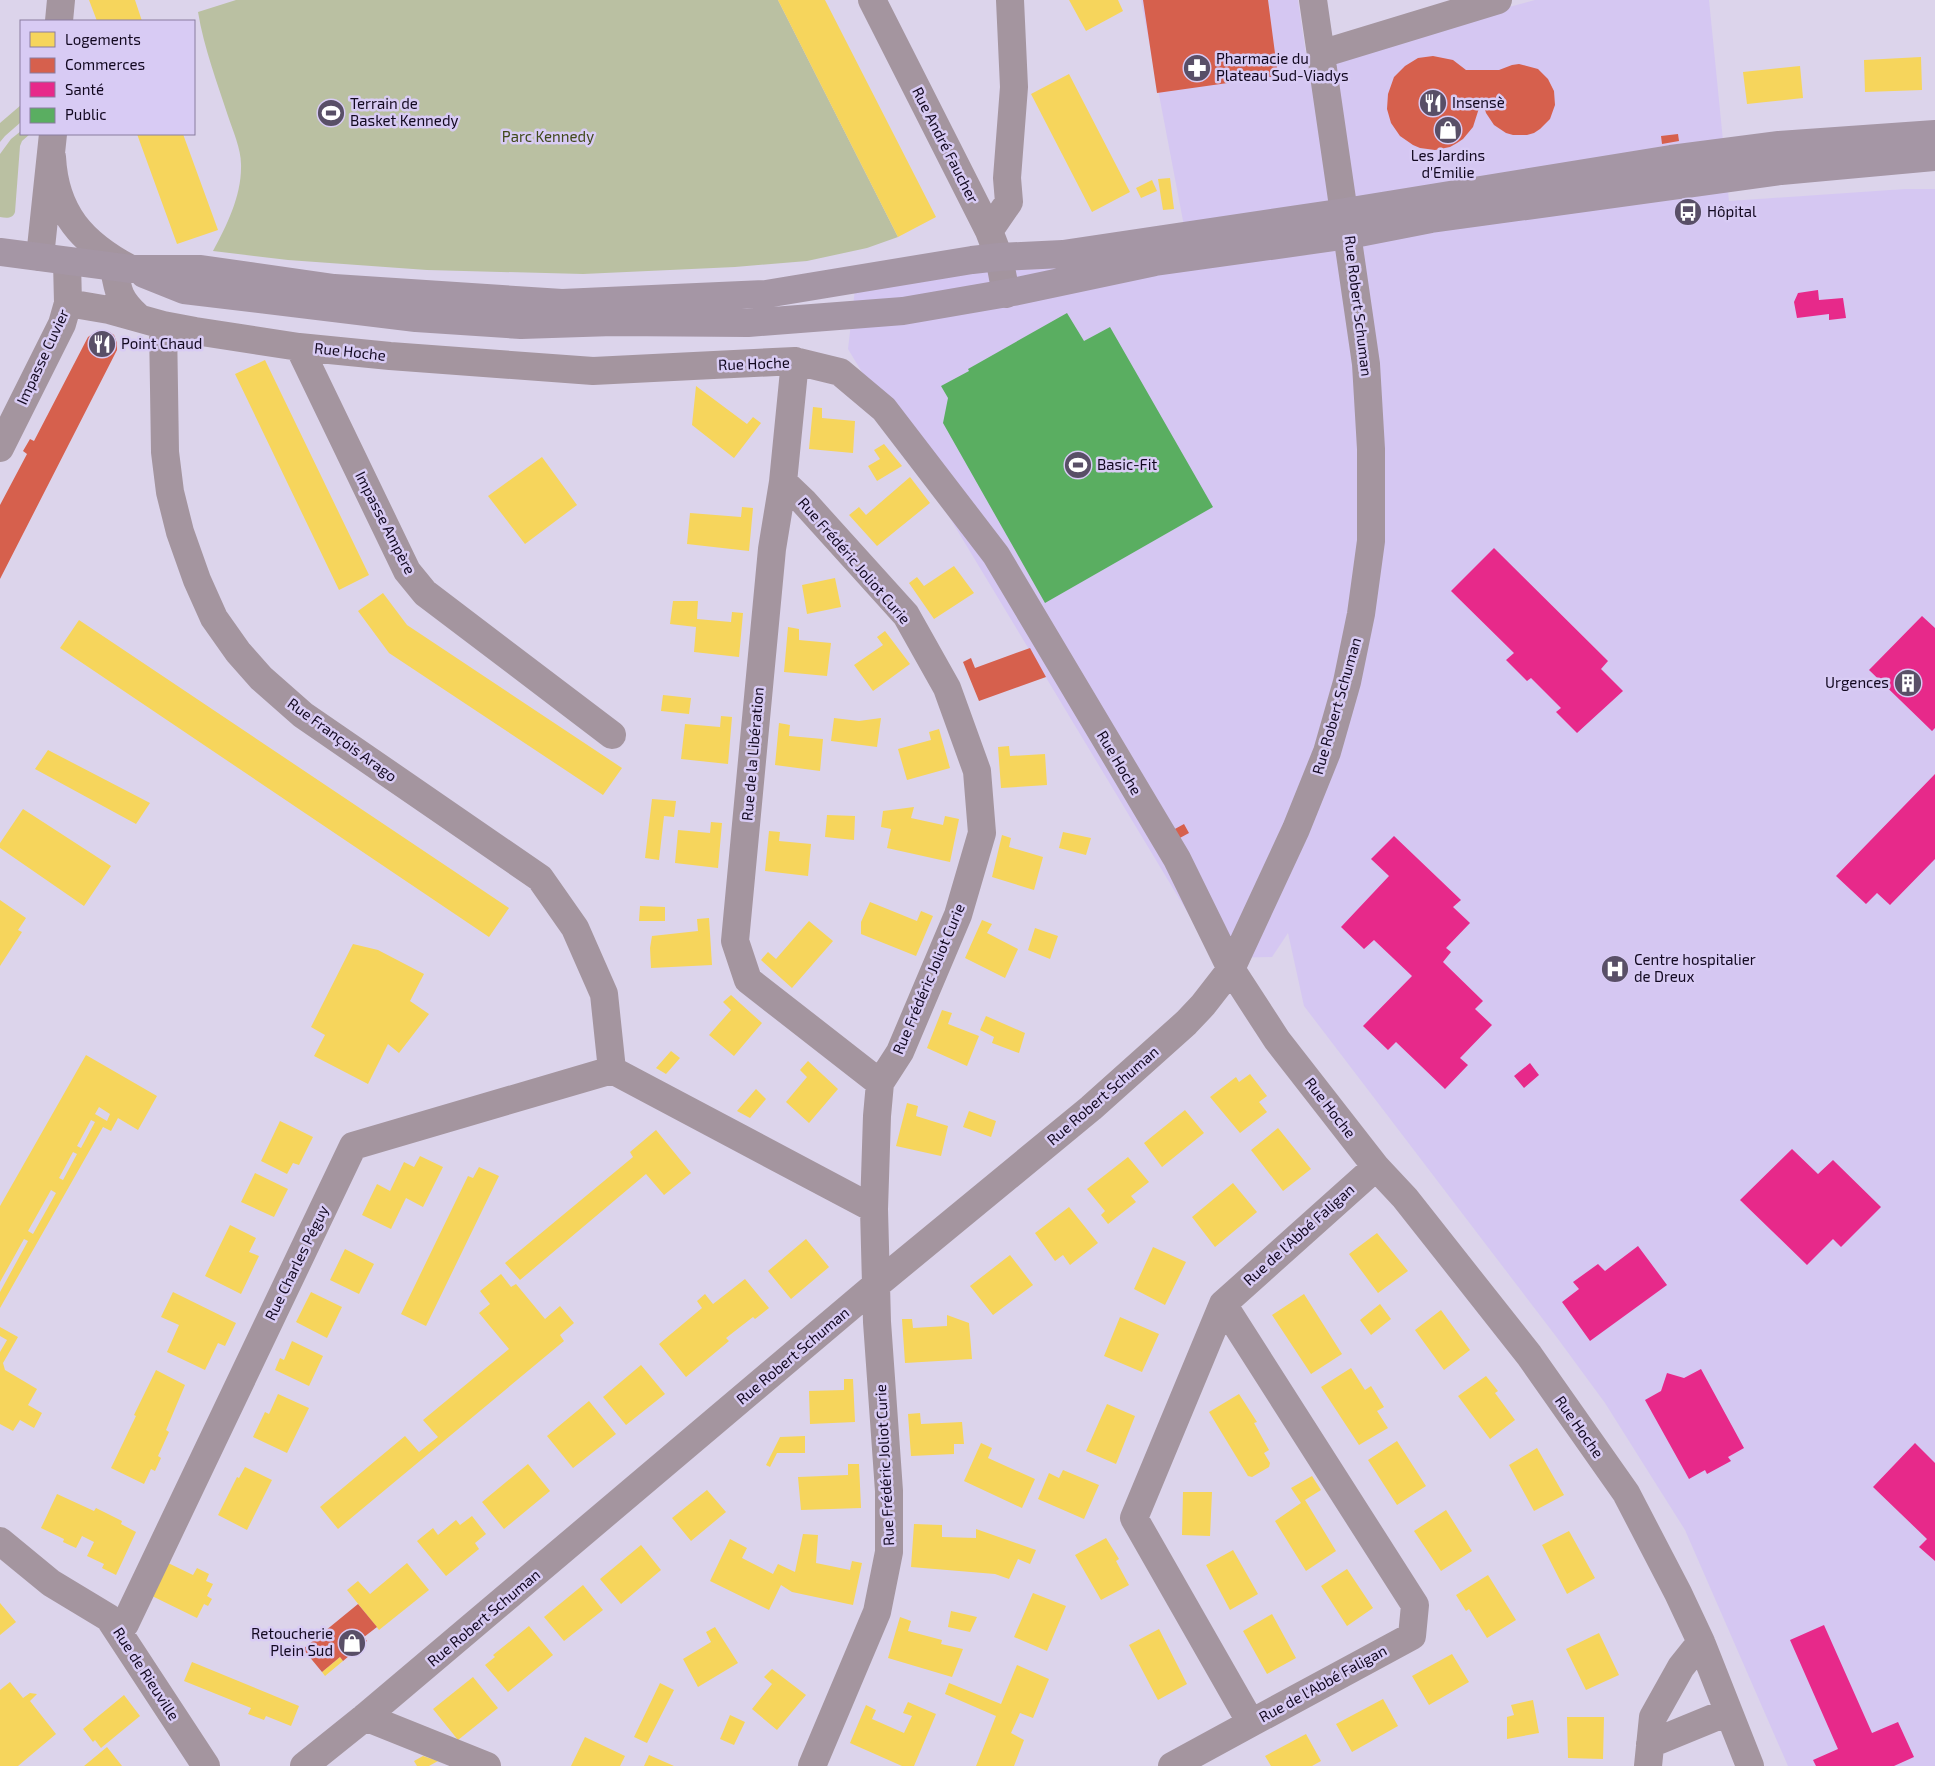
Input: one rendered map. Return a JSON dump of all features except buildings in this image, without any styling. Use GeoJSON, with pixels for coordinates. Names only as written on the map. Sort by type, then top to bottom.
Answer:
{"type":"FeatureCollection","features":[{"type":"Feature","properties":{"kind":"main road"},"geometry":{"type":"LineString","coordinates":[[122,268],[184,290],[416,318],[521,325],[613,322],[748,323],[876,314],[1006,294],[1155,262],[1671,159],[1779,145],[1935,134]]}},
{"type":"Feature","properties":{"kind":"main road"},"geometry":{"type":"LineString","coordinates":[[0,252],[122,268],[201,269],[334,288],[562,303],[766,294],[999,257],[1063,254],[1150,240],[1431,219],[1685,183],[1827,166],[1935,157]]}},
{"type":"Feature","properties":{"kind":"street"},"geometry":{"type":"LineString","coordinates":[[59,20],[61,0]]}},
{"type":"Feature","properties":{"kind":"street","name":"Rue André Faucher"},"geometry":{"type":"LineString","coordinates":[[872,0],[989,231],[999,257],[1006,294]]}},
{"type":"Feature","properties":{"kind":"street"},"geometry":{"type":"LineString","coordinates":[[989,231],[1009,202],[1007,178],[1014,87],[1010,0]]}},
{"type":"Feature","properties":{"kind":"street","name":"Rue Robert Schuman"},"geometry":{"type":"LineString","coordinates":[[304,1766],[366,1717],[876,1285],[1091,1108],[1151,1055],[1203,1005],[1231,969],[1296,829],[1327,752],[1347,682],[1367,583],[1371,541],[1371,449],[1366,364],[1313,0]]}},
{"type":"Feature","properties":{"kind":"street"},"geometry":{"type":"LineString","coordinates":[[1321,54],[1498,0]]}},
{"type":"Feature","properties":{"kind":"street"},"geometry":{"type":"LineString","coordinates":[[40,258],[52,145]]}},
{"type":"Feature","properties":{"kind":"street"},"geometry":{"type":"LineString","coordinates":[[52,145],[53,175],[57,193],[67,216],[100,250],[122,268],[119,296],[137,316]]}},
{"type":"Feature","properties":{"kind":"street","name":"Impasse Cuvier"},"geometry":{"type":"LineString","coordinates":[[0,448],[62,324],[68,303],[67,262]]}},
{"type":"Feature","properties":{"kind":"street","name":"Rue Hoche"},"geometry":{"type":"LineString","coordinates":[[68,303],[137,316],[163,324],[299,347],[390,356],[593,370],[795,361],[840,372],[884,409],[996,555],[1177,859],[1231,969],[1278,1040],[1376,1167],[1405,1198],[1529,1355],[1626,1493],[1678,1593],[1750,1766]]}},
{"type":"Feature","properties":{"kind":"street","name":"Rue François Arago"},"geometry":{"type":"LineString","coordinates":[[163,324],[165,452],[170,492],[180,532],[197,580],[214,618],[238,652],[261,678],[303,715],[540,878],[575,928],[604,994],[612,1070]]}},
{"type":"Feature","properties":{"kind":"street","name":"Impasse Ampère"},"geometry":{"type":"LineString","coordinates":[[299,347],[407,571],[425,593],[612,735]]}},
{"type":"Feature","properties":{"kind":"street","name":"Rue de la Libération"},"geometry":{"type":"LineString","coordinates":[[795,361],[783,482],[772,549],[735,941],[748,980],[880,1083]]}},
{"type":"Feature","properties":{"kind":"street","name":"Rue Frédéric Joliot Curie"},"geometry":{"type":"LineString","coordinates":[[783,482],[804,502],[906,615],[947,688],[977,771],[982,833],[958,915],[900,1052],[880,1083],[874,1209],[877,1322],[889,1491],[889,1552],[877,1612],[812,1766]]}},
{"type":"Feature","properties":{"kind":"street"},"geometry":{"type":"LineString","coordinates":[[612,1070],[874,1209]]}},
{"type":"Feature","properties":{"kind":"street","name":"Rue Charles Péguy"},"geometry":{"type":"LineString","coordinates":[[124,1624],[353,1146],[612,1070]]}},
{"type":"Feature","properties":{"kind":"street","name":"Rue de l'Abbé Faligan"},"geometry":{"type":"LineString","coordinates":[[1223,1304],[1415,1605],[1412,1636],[1251,1723],[1134,1518],[1223,1304],[1376,1167]]}},
{"type":"Feature","properties":{"kind":"street","name":"Rue de Rieuville"},"geometry":{"type":"LineString","coordinates":[[0,1541],[51,1584],[109,1618],[206,1766]]}},
{"type":"Feature","properties":{"kind":"street"},"geometry":{"type":"LineString","coordinates":[[1649,1755],[1653,1717],[1681,1667],[1700,1642]]}},
{"type":"Feature","properties":{"kind":"street"},"geometry":{"type":"LineString","coordinates":[[1649,1755],[1728,1712]]}},
{"type":"Feature","properties":{"kind":"street"},"geometry":{"type":"LineString","coordinates":[[366,1717],[486,1766]]}},
{"type":"Feature","properties":{"kind":"street"},"geometry":{"type":"LineString","coordinates":[[1172,1766],[1251,1723]]}},
{"type":"Feature","properties":{"kind":"shaded area","name":"Centre hospitalier de Dreux"},"geometry":{"type":"Polygon","coordinates":[[[1141,0],[1298,0],[1307,61],[1535,0],[1709,0],[1729,201],[1905,189],[1935,189],[1935,1766],[1788,1766],[1685,1530],[1605,1403],[1304,1006],[1288,933],[1272,957],[1215,958],[848,349],[855,289],[1184,226],[1141,0]]]}},
{"type":"Feature","properties":{"kind":"green space","name":"Parc Kennedy"},"geometry":{"type":"Polygon","coordinates":[[[236,0],[778,0],[898,237],[867,248],[807,261],[735,267],[583,274],[427,270],[288,260],[213,251],[236,198],[241,176],[241,158],[207,52],[198,12],[236,0]]]}},
{"type":"Feature","properties":{"kind":"green space"},"geometry":{"type":"Polygon","coordinates":[[[20,106],[20,123],[0,142],[0,123],[20,106]]]}},
{"type":"Feature","properties":{"kind":"green space"},"geometry":{"type":"Polygon","coordinates":[[[20,132],[20,135],[29,135],[22,141],[20,146],[15,212],[11,217],[7,218],[0,217],[0,154],[11,139],[20,132]]]}},
{"type":"Feature","properties":{"kind":"place","name":"Pharmacie du Plateau Sud-Viadys"},"geometry":{"type":"Point","coordinates":[1197,68]}},
{"type":"Feature","properties":{"kind":"place","name":"Insensè"},"geometry":{"type":"Point","coordinates":[1433,103]}},
{"type":"Feature","properties":{"kind":"place","name":"Terrain de Basket Kennedy"},"geometry":{"type":"Point","coordinates":[331,113]}},
{"type":"Feature","properties":{"kind":"place","name":"Les Jardins d'Emilie"},"geometry":{"type":"Point","coordinates":[1448,130]}},
{"type":"Feature","properties":{"kind":"place","name":"Hôpital"},"geometry":{"type":"Point","coordinates":[1688,212]}},
{"type":"Feature","properties":{"kind":"place","name":"Point Chaud"},"geometry":{"type":"Point","coordinates":[102,344]}},
{"type":"Feature","properties":{"kind":"place","name":"Basic-Fit"},"geometry":{"type":"Point","coordinates":[1078,465]}},
{"type":"Feature","properties":{"kind":"place","name":"Urgences"},"geometry":{"type":"Point","coordinates":[1908,683]}},
{"type":"Feature","properties":{"kind":"place","name":"Centre hospitalier de Dreux"},"geometry":{"type":"Point","coordinates":[1615,969]}},
{"type":"Feature","properties":{"kind":"place","name":"Retoucherie Plein Sud"},"geometry":{"type":"Point","coordinates":[352,1643]}}]}
